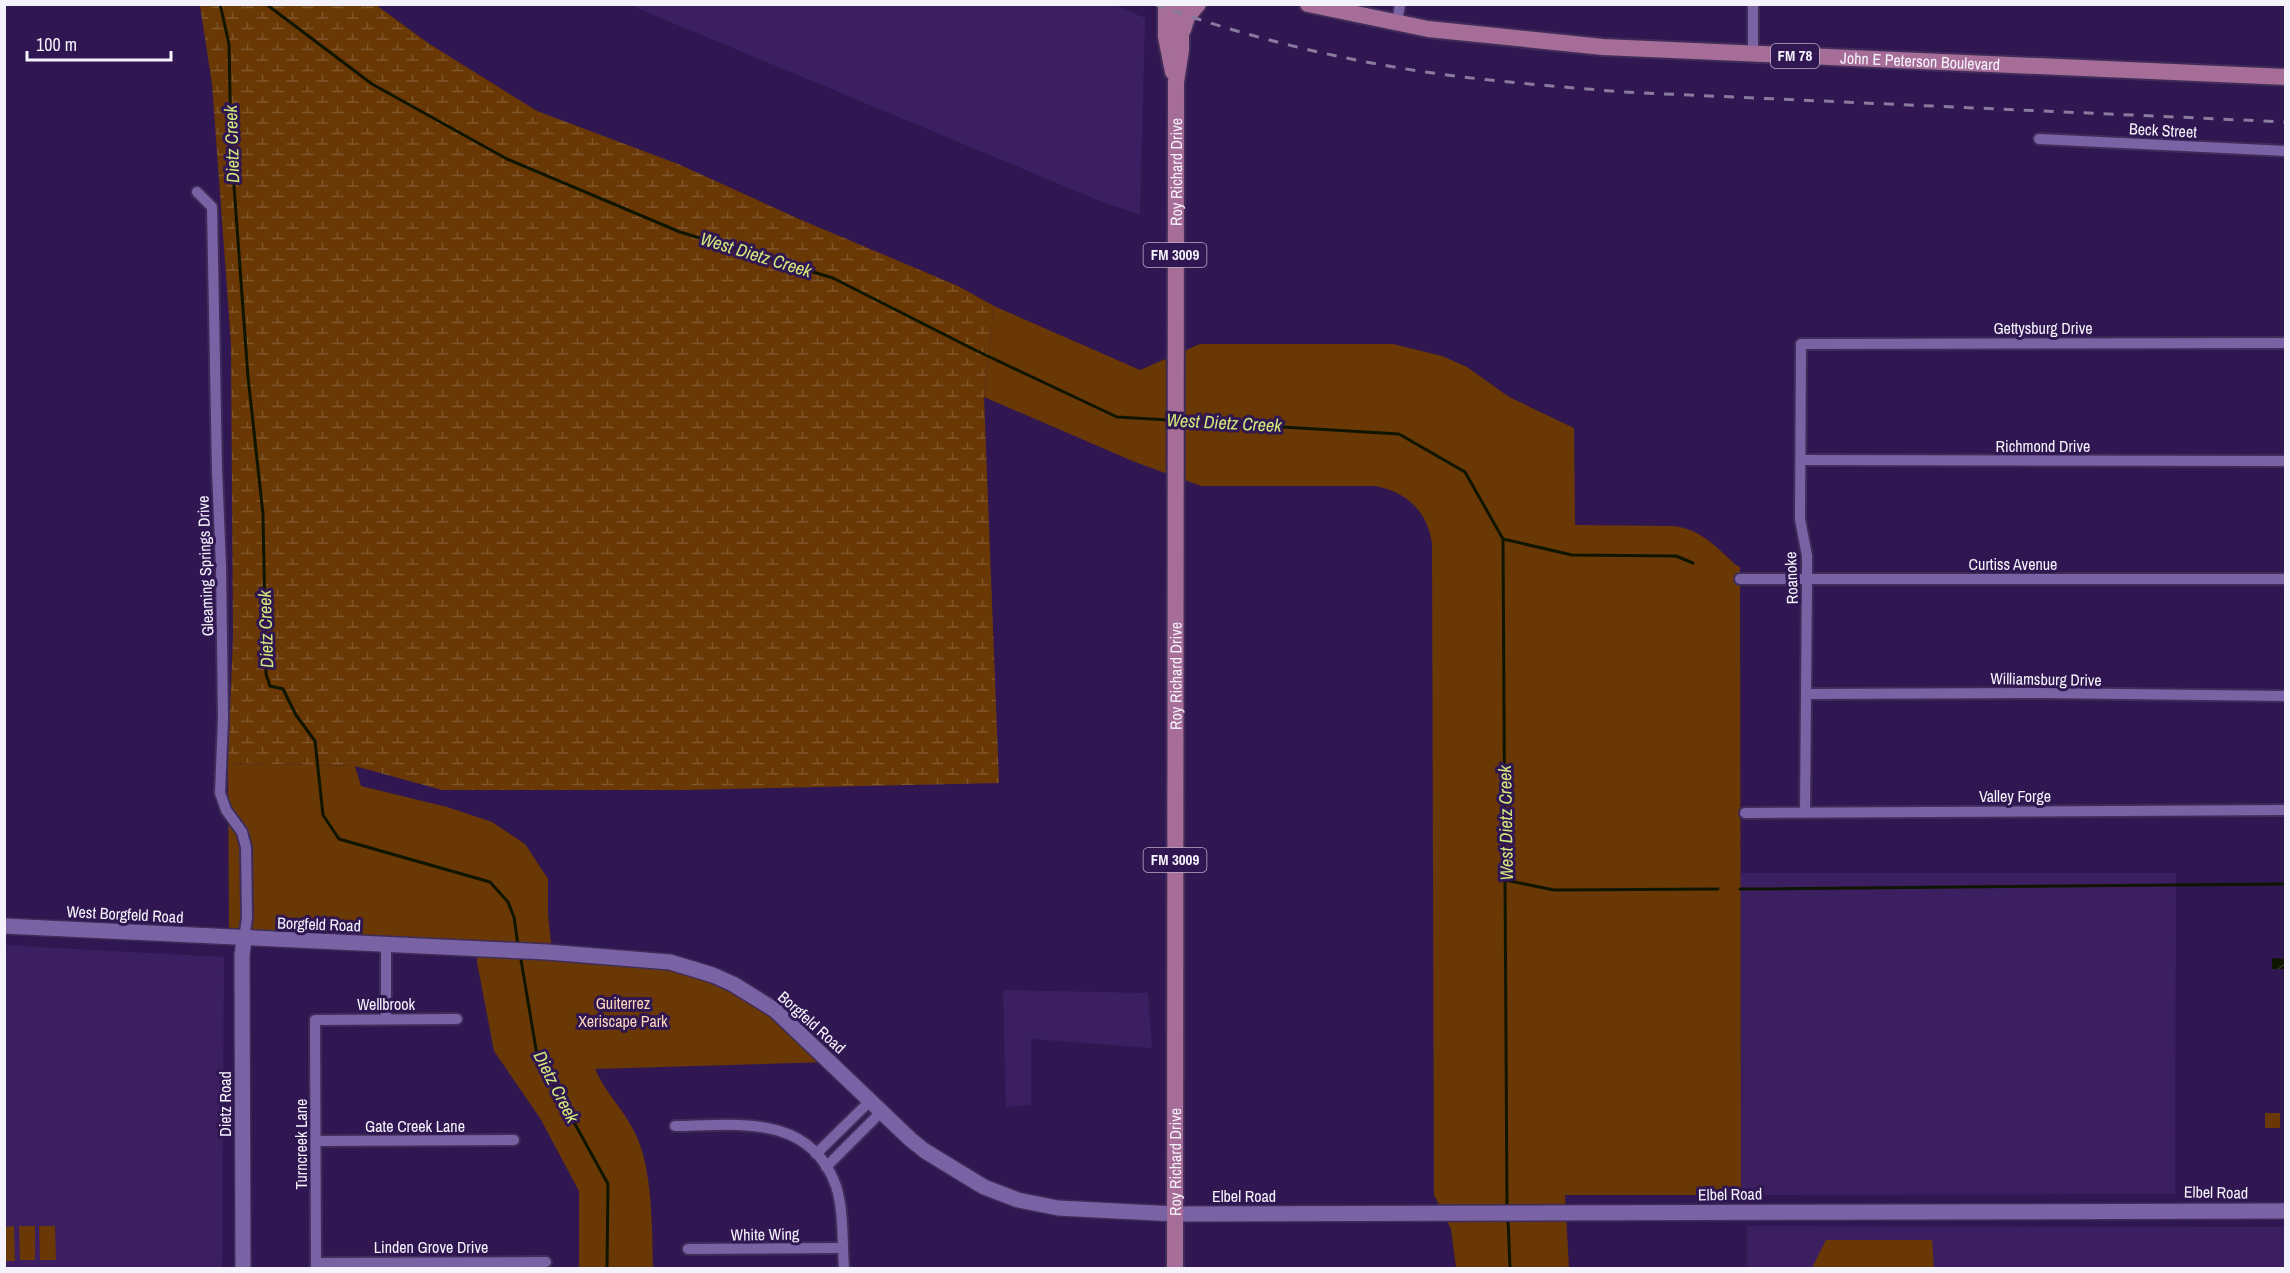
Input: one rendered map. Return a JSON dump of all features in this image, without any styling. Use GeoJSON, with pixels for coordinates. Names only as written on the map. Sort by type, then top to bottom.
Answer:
{"type":"FeatureCollection","features":[{"type":"Feature","properties":{"kind":"main road","name":"Roy Richard Drive"},"geometry":{"type":"LineString","coordinates":[[1166,4],[1166,37],[1176,82]]}},
{"type":"Feature","properties":{"kind":"main road","name":"Roy Richard Drive"},"geometry":{"type":"LineString","coordinates":[[1175,1269],[1174,452],[1176,82],[1182,34],[1181,4]]}},
{"type":"Feature","properties":{"kind":"main road"},"geometry":{"type":"LineString","coordinates":[[1182,34],[1188,17],[1198,4]]}},
{"type":"Feature","properties":{"kind":"main road","name":"John E Peterson Boulevard"},"geometry":{"type":"LineString","coordinates":[[1308,4],[1397,23],[1492,37],[1603,47],[2286,76]]}},
{"type":"Feature","properties":{"kind":"street"},"geometry":{"type":"LineString","coordinates":[[1397,23],[1400,4]]}},
{"type":"Feature","properties":{"kind":"street"},"geometry":{"type":"LineString","coordinates":[[1753,4],[1753,54]]}},
{"type":"Feature","properties":{"kind":"street","name":"Beck Street"},"geometry":{"type":"LineString","coordinates":[[2039,139],[2286,151]]}},
{"type":"Feature","properties":{"kind":"street","name":"Gleaming Springs Drive"},"geometry":{"type":"LineString","coordinates":[[197,192],[212,207],[221,567],[223,718],[220,794],[226,810],[242,832],[246,847],[247,918],[244,939]]}},
{"type":"Feature","properties":{"kind":"street","name":"Gettysburg Drive"},"geometry":{"type":"LineString","coordinates":[[1801,344],[2286,343]]}},
{"type":"Feature","properties":{"kind":"street","name":"Roanoke"},"geometry":{"type":"LineString","coordinates":[[1801,344],[1800,519],[1807,555],[1805,811]]}},
{"type":"Feature","properties":{"kind":"street","name":"Richmond Drive"},"geometry":{"type":"LineString","coordinates":[[1801,460],[2286,461]]}},
{"type":"Feature","properties":{"kind":"street","name":"Curtiss Avenue"},"geometry":{"type":"LineString","coordinates":[[1740,579],[2286,579]]}},
{"type":"Feature","properties":{"kind":"street","name":"Williamsburg Drive"},"geometry":{"type":"LineString","coordinates":[[1807,694],[2042,693],[2286,696]]}},
{"type":"Feature","properties":{"kind":"street","name":"Valley Forge"},"geometry":{"type":"LineString","coordinates":[[1745,813],[2286,810]]}},
{"type":"Feature","properties":{"kind":"street","name":"West Borgfeld Road"},"geometry":{"type":"LineString","coordinates":[[4,926],[244,939]]}},
{"type":"Feature","properties":{"kind":"street","name":"Borgfeld Road"},"geometry":{"type":"LineString","coordinates":[[244,939],[547,951],[670,962],[713,975],[764,1002],[925,1151],[963,1176],[1011,1197],[1040,1205],[1078,1211],[1175,1214]]}},
{"type":"Feature","properties":{"kind":"street","name":"Dietz Road"},"geometry":{"type":"LineString","coordinates":[[243,1269],[242,955],[244,939]]}},
{"type":"Feature","properties":{"kind":"street"},"geometry":{"type":"LineString","coordinates":[[386,944],[386,1019]]}},
{"type":"Feature","properties":{"kind":"street","name":"Wellbrook"},"geometry":{"type":"LineString","coordinates":[[315,1020],[457,1019]]}},
{"type":"Feature","properties":{"kind":"street","name":"Turncreek Lane"},"geometry":{"type":"LineString","coordinates":[[315,1020],[316,1266]]}},
{"type":"Feature","properties":{"kind":"street"},"geometry":{"type":"LineString","coordinates":[[821,1160],[875,1106]]}},
{"type":"Feature","properties":{"kind":"street"},"geometry":{"type":"LineString","coordinates":[[821,1160],[875,1106]]}},
{"type":"Feature","properties":{"kind":"street"},"geometry":{"type":"LineString","coordinates":[[675,1126],[768,1127],[799,1139],[821,1160],[836,1188],[844,1269]]}},
{"type":"Feature","properties":{"kind":"street","name":"Gate Creek Lane"},"geometry":{"type":"LineString","coordinates":[[316,1142],[514,1140]]}},
{"type":"Feature","properties":{"kind":"street","name":"Elbel Road"},"geometry":{"type":"LineString","coordinates":[[1175,1214],[2286,1210]]}},
{"type":"Feature","properties":{"kind":"street","name":"White Wing"},"geometry":{"type":"LineString","coordinates":[[688,1249],[842,1248]]}},
{"type":"Feature","properties":{"kind":"street","name":"Linden Grove Drive"},"geometry":{"type":"LineString","coordinates":[[316,1266],[546,1262]]}},
{"type":"Feature","properties":{"kind":"shaded area"},"geometry":{"type":"Polygon","coordinates":[[[630,5],[1114,5],[1145,18],[1140,215],[1100,201],[630,5]]]}},
{"type":"Feature","properties":{"kind":"shaded area"},"geometry":{"type":"Polygon","coordinates":[[[1740,873],[2176,873],[2175,1194],[1741,1195],[1740,873]]]}},
{"type":"Feature","properties":{"kind":"shaded area"},"geometry":{"type":"Polygon","coordinates":[[[4,945],[224,957],[222,1268],[5,1268],[4,945]]]}},
{"type":"Feature","properties":{"kind":"shaded area"},"geometry":{"type":"Polygon","coordinates":[[[1003,990],[1148,993],[1152,1048],[1031,1039],[1031,1105],[1006,1107],[1003,990]]]}},
{"type":"Feature","properties":{"kind":"shaded area"},"geometry":{"type":"Polygon","coordinates":[[[1747,1226],[2285,1227],[2285,1268],[1747,1268],[1747,1226]]]}},
{"type":"Feature","properties":{"kind":"green space"},"geometry":{"type":"Polygon","coordinates":[[[200,5],[376,5],[428,43],[537,111],[678,164],[799,219],[958,286],[994,306],[984,397],[999,783],[683,790],[442,790],[355,766],[228,763],[233,636],[231,343],[212,84],[200,5]]]}},
{"type":"Feature","properties":{"kind":"green space"},"geometry":{"type":"Polygon","coordinates":[[[994,306],[1140,370],[1200,344],[1393,344],[1442,356],[1467,367],[1509,397],[1574,428],[1575,525],[1683,528],[1708,540],[1740,567],[1741,1195],[1565,1195],[1569,1268],[1456,1268],[1451,1229],[1434,1195],[1432,543],[1425,521],[1420,512],[1406,498],[1375,486],[1201,486],[1135,462],[984,397],[994,306]]]}},
{"type":"Feature","properties":{"kind":"green space","name":"Guiterrez Xeriscape Park"},"geometry":{"type":"Polygon","coordinates":[[[228,763],[355,766],[361,786],[447,807],[492,822],[525,844],[548,879],[548,915],[552,952],[644,959],[733,984],[830,1062],[595,1069],[630,1123],[645,1162],[652,1217],[653,1268],[579,1268],[579,1191],[540,1118],[494,1051],[477,962],[478,948],[229,936],[228,763]]]}},
{"type":"Feature","properties":{"kind":"green space"},"geometry":{"type":"Polygon","coordinates":[[[2265,1113],[2280,1113],[2280,1128],[2265,1128],[2265,1113]]]}},
{"type":"Feature","properties":{"kind":"green space"},"geometry":{"type":"Polygon","coordinates":[[[14,1226],[15,1261],[5,1261],[5,1227],[14,1226]]]}},
{"type":"Feature","properties":{"kind":"green space"},"geometry":{"type":"Polygon","coordinates":[[[19,1226],[35,1226],[35,1260],[20,1260],[19,1226]]]}},
{"type":"Feature","properties":{"kind":"green space"},"geometry":{"type":"Polygon","coordinates":[[[39,1226],[55,1226],[56,1260],[40,1260],[39,1226]]]}},
{"type":"Feature","properties":{"kind":"green space"},"geometry":{"type":"Polygon","coordinates":[[[1826,1240],[1932,1240],[1934,1268],[1812,1268],[1826,1240]]]}},
{"type":"Feature","properties":{"kind":"water"},"geometry":{"type":"Polygon","coordinates":[[[2272,958],[2285,959],[2285,969],[2272,969],[2272,958]]]}},
{"type":"Feature","properties":{"kind":"waterway","name":"Dietz Creek"},"geometry":{"type":"LineString","coordinates":[[220,4],[229,44],[231,145],[248,377],[263,514],[266,674],[270,686],[283,689],[296,715],[315,741],[323,815],[339,839],[490,882],[508,902],[514,917],[518,945]]}},
{"type":"Feature","properties":{"kind":"waterway","name":"West Dietz Creek"},"geometry":{"type":"LineString","coordinates":[[266,4],[372,84],[507,159],[680,232],[833,278],[975,350],[1117,417],[1169,420]]}},
{"type":"Feature","properties":{"kind":"waterway","name":"West Dietz Creek"},"geometry":{"type":"LineString","coordinates":[[1182,421],[1399,434],[1465,472],[1503,539],[1507,1209]]}},
{"type":"Feature","properties":{"kind":"waterway"},"geometry":{"type":"LineString","coordinates":[[1503,539],[1572,555],[1676,556],[1693,563]]}},
{"type":"Feature","properties":{"kind":"waterway"},"geometry":{"type":"LineString","coordinates":[[1505,880],[1554,890],[1718,889]]}},
{"type":"Feature","properties":{"kind":"waterway"},"geometry":{"type":"LineString","coordinates":[[1740,889],[2286,884]]}},
{"type":"Feature","properties":{"kind":"waterway","name":"Dietz Creek"},"geometry":{"type":"LineString","coordinates":[[520,954],[537,1055],[608,1184],[607,1268]]}},
{"type":"Feature","properties":{"kind":"waterway","name":"West Dietz Creek"},"geometry":{"type":"LineString","coordinates":[[1508,1218],[1510,1268]]}},
{"type":"Feature","properties":{"kind":"railway"},"geometry":{"type":"LineString","coordinates":[[1154,4],[1265,39],[1340,57],[1416,71],[1496,81],[1622,92],[2286,122]]}}]}
